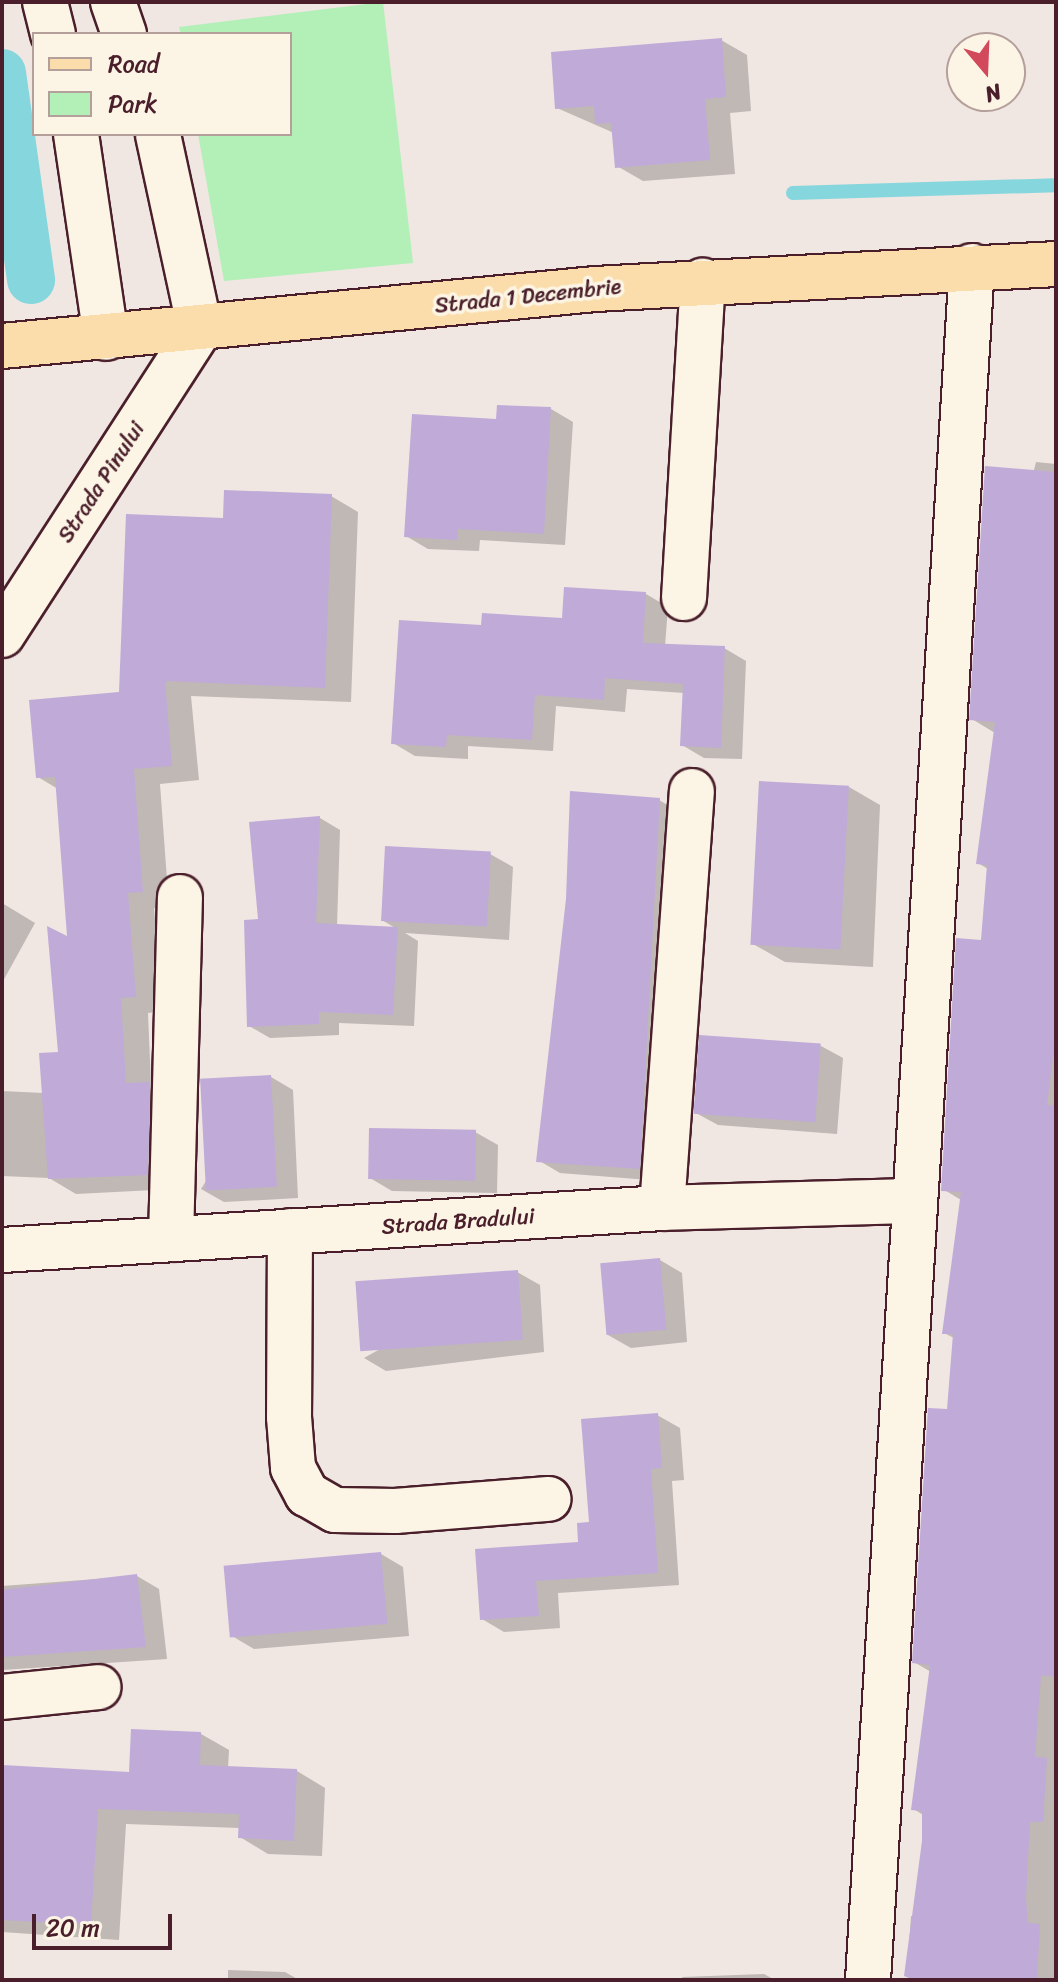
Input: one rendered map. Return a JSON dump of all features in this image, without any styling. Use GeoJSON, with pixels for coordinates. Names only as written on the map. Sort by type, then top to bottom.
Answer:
{"type":"FeatureCollection","features":[{"type":"Feature","properties":{"kind":"main road","name":"Strada 1 Decembrie"},"geometry":{"type":"LineString","coordinates":[[2,346],[703,281],[1056,264]]}},
{"type":"Feature","properties":{"kind":"street"},"geometry":{"type":"LineString","coordinates":[[45,2],[52,32]]}},
{"type":"Feature","properties":{"kind":"street"},"geometry":{"type":"LineString","coordinates":[[113,2],[123,32]]}},
{"type":"Feature","properties":{"kind":"street"},"geometry":{"type":"LineString","coordinates":[[76,136],[106,338]]}},
{"type":"Feature","properties":{"kind":"street"},"geometry":{"type":"LineString","coordinates":[[158,136],[200,329]]}},
{"type":"Feature","properties":{"kind":"street"},"geometry":{"type":"LineString","coordinates":[[868,1980],[972,266]]}},
{"type":"Feature","properties":{"kind":"street"},"geometry":{"type":"LineString","coordinates":[[684,598],[703,281]]}},
{"type":"Feature","properties":{"kind":"street","name":"Strada Pinului"},"geometry":{"type":"LineString","coordinates":[[2,635],[200,329]]}},
{"type":"Feature","properties":{"kind":"street"},"geometry":{"type":"LineString","coordinates":[[662,1208],[692,791]]}},
{"type":"Feature","properties":{"kind":"street"},"geometry":{"type":"LineString","coordinates":[[171,1239],[180,897]]}},
{"type":"Feature","properties":{"kind":"street","name":"Strada Bradului"},"geometry":{"type":"LineString","coordinates":[[2,1250],[662,1208],[915,1201]]}},
{"type":"Feature","properties":{"kind":"street"},"geometry":{"type":"LineString","coordinates":[[290,1231],[289,1417],[293,1468],[307,1494],[335,1510],[395,1511],[549,1499]]}},
{"type":"Feature","properties":{"kind":"street"},"geometry":{"type":"LineString","coordinates":[[2,1697],[98,1687]]}},
{"type":"Feature","properties":{"kind":"green space"},"geometry":{"type":"Polygon","coordinates":[[[383,2],[413,263],[224,281],[198,136],[292,136],[292,32],[180,32],[179,27],[383,2]]]}},
{"type":"Feature","properties":{"kind":"building"},"geometry":{"type":"Polygon","coordinates":[[[722,38],[726,97],[705,99],[710,160],[615,168],[611,123],[595,124],[594,106],[555,109],[551,52],[722,38]]]}},
{"type":"Feature","properties":{"kind":"building"},"geometry":{"type":"Polygon","coordinates":[[[497,405],[551,407],[544,534],[458,529],[457,540],[404,537],[412,414],[496,419],[497,405]]]}},
{"type":"Feature","properties":{"kind":"building"},"geometry":{"type":"Polygon","coordinates":[[[985,466],[1056,472],[1056,1033],[1047,1105],[1056,1106],[1056,1677],[1041,1675],[1035,1757],[1047,1758],[1043,1822],[1030,1822],[1026,1898],[1028,1923],[1040,1924],[1037,1980],[914,1980],[904,1976],[922,1841],[922,1811],[911,1810],[930,1665],[912,1663],[928,1408],[947,1409],[953,1334],[942,1334],[961,1192],[941,1191],[956,938],[981,940],[987,865],[976,864],[995,722],[969,720],[985,466]]]}},
{"type":"Feature","properties":{"kind":"building"},"geometry":{"type":"Polygon","coordinates":[[[224,490],[332,494],[325,688],[165,681],[172,766],[134,769],[143,892],[128,893],[136,997],[121,998],[126,1083],[150,1082],[148,1175],[48,1179],[39,1053],[58,1052],[47,926],[67,936],[55,777],[36,778],[29,700],[119,692],[126,514],[223,518],[224,490]]]}},
{"type":"Feature","properties":{"kind":"building"},"geometry":{"type":"Polygon","coordinates":[[[564,587],[646,592],[643,643],[725,646],[721,748],[680,746],[683,684],[605,678],[604,700],[535,695],[532,740],[447,735],[446,747],[391,744],[399,620],[481,625],[482,613],[562,618],[564,587]]]}},
{"type":"Feature","properties":{"kind":"building"},"geometry":{"type":"Polygon","coordinates":[[[759,781],[849,786],[840,949],[750,945],[759,781]]]}},
{"type":"Feature","properties":{"kind":"building"},"geometry":{"type":"Polygon","coordinates":[[[570,791],[660,798],[640,1169],[536,1162],[566,899],[570,791]]]}},
{"type":"Feature","properties":{"kind":"building"},"geometry":{"type":"Polygon","coordinates":[[[320,816],[316,923],[398,927],[393,1015],[319,1012],[319,1024],[247,1027],[244,920],[258,919],[249,822],[320,816]]]}},
{"type":"Feature","properties":{"kind":"building"},"geometry":{"type":"Polygon","coordinates":[[[385,846],[491,852],[487,926],[381,921],[385,846]]]}},
{"type":"Feature","properties":{"kind":"building"},"geometry":{"type":"Polygon","coordinates":[[[699,1035],[821,1044],[815,1122],[693,1114],[699,1035]]]}},
{"type":"Feature","properties":{"kind":"building"},"geometry":{"type":"Polygon","coordinates":[[[271,1075],[277,1187],[206,1191],[200,1079],[271,1075]]]}},
{"type":"Feature","properties":{"kind":"building"},"geometry":{"type":"Polygon","coordinates":[[[369,1128],[476,1130],[475,1181],[368,1179],[369,1128]]]}},
{"type":"Feature","properties":{"kind":"building"},"geometry":{"type":"Polygon","coordinates":[[[660,1258],[666,1330],[607,1335],[600,1263],[660,1258]]]}},
{"type":"Feature","properties":{"kind":"building"},"geometry":{"type":"Polygon","coordinates":[[[518,1270],[523,1340],[360,1351],[355,1281],[518,1270]]]}},
{"type":"Feature","properties":{"kind":"building"},"geometry":{"type":"Polygon","coordinates":[[[658,1413],[662,1468],[651,1469],[658,1573],[536,1581],[539,1616],[480,1620],[475,1549],[578,1542],[577,1523],[589,1522],[581,1419],[658,1413]]]}},
{"type":"Feature","properties":{"kind":"building"},"geometry":{"type":"Polygon","coordinates":[[[381,1552],[387,1624],[230,1637],[224,1566],[381,1552]]]}},
{"type":"Feature","properties":{"kind":"building"},"geometry":{"type":"Polygon","coordinates":[[[137,1574],[146,1647],[2,1657],[2,1590],[137,1574]]]}},
{"type":"Feature","properties":{"kind":"building"},"geometry":{"type":"Polygon","coordinates":[[[131,1729],[201,1732],[200,1765],[297,1769],[294,1841],[238,1838],[239,1814],[98,1809],[91,1925],[2,1920],[2,1765],[129,1772],[131,1729]]]}},
{"type":"Feature","properties":{"kind":"waterway"},"geometry":{"type":"LineString","coordinates":[[2,73],[31,280]]}},
{"type":"Feature","properties":{"kind":"waterway"},"geometry":{"type":"LineString","coordinates":[[793,193],[1056,185]]}}]}
